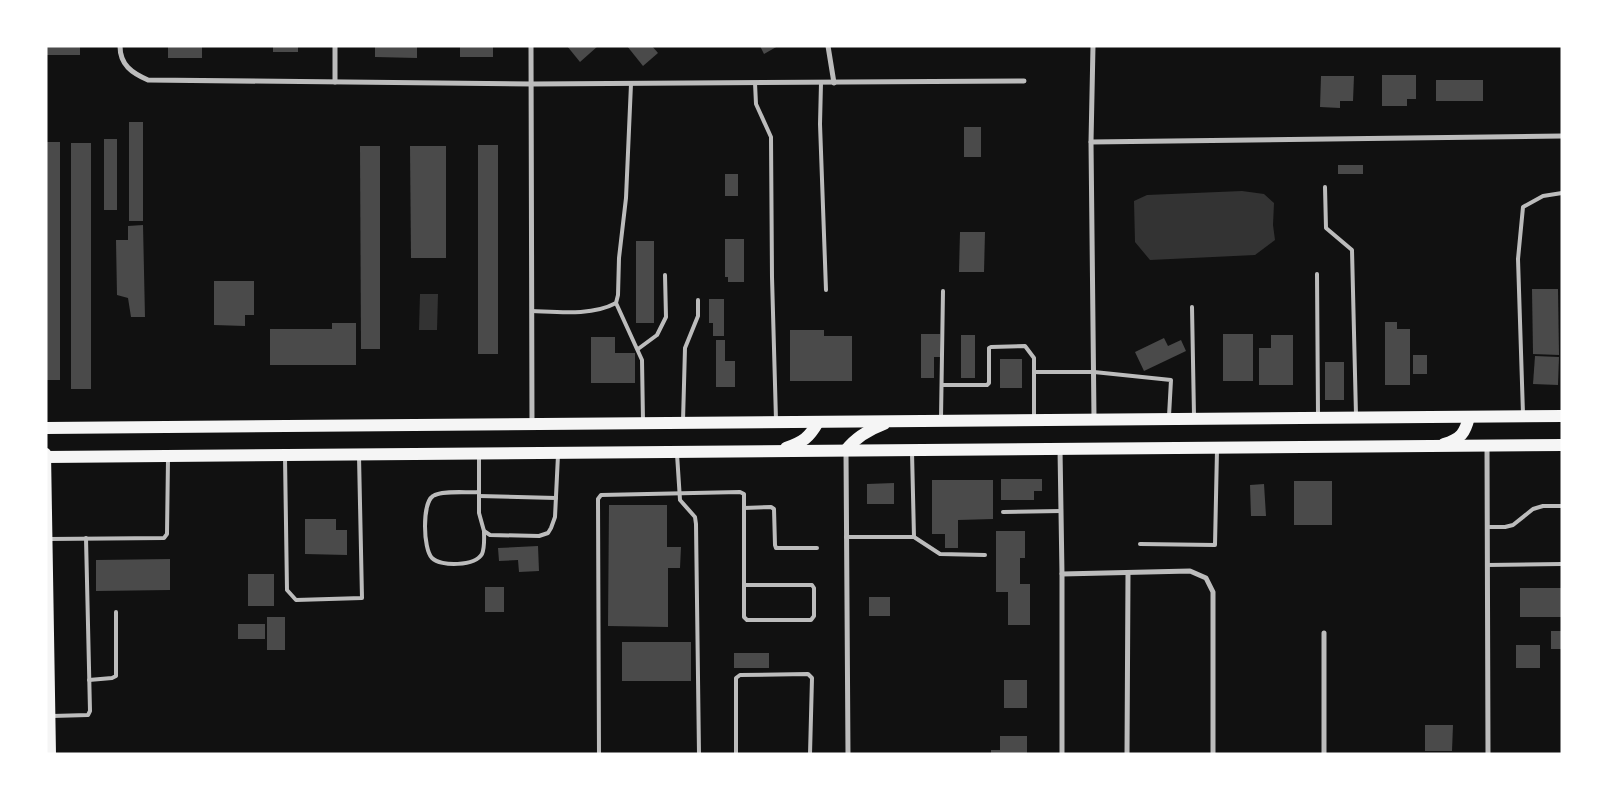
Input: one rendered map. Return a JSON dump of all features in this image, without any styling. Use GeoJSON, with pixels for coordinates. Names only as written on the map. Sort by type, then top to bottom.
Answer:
{"type":"FeatureCollection","features":[{"type":"Feature","properties":{"kind":"main road"},"geometry":{"type":"LineString","coordinates":[[46,428],[1562,416]]}},
{"type":"Feature","properties":{"kind":"main road"},"geometry":{"type":"LineString","coordinates":[[1437,446],[1454,441],[1465,432],[1469,417]]}},
{"type":"Feature","properties":{"kind":"main road"},"geometry":{"type":"LineString","coordinates":[[846,450],[855,439],[870,429],[891,421]]}},
{"type":"Feature","properties":{"kind":"main road"},"geometry":{"type":"LineString","coordinates":[[779,451],[798,444],[810,435],[818,422]]}},
{"type":"Feature","properties":{"kind":"main road"},"geometry":{"type":"LineString","coordinates":[[50,754],[48,716],[47,456],[1562,446]]}},
{"type":"Feature","properties":{"kind":"street"},"geometry":{"type":"LineString","coordinates":[[120,46],[124,64],[136,75],[148,80],[532,84],[1024,81]]}},
{"type":"Feature","properties":{"kind":"street"},"geometry":{"type":"LineString","coordinates":[[334,82],[335,46]]}},
{"type":"Feature","properties":{"kind":"street"},"geometry":{"type":"LineString","coordinates":[[532,46],[532,425]]}},
{"type":"Feature","properties":{"kind":"street"},"geometry":{"type":"LineString","coordinates":[[828,46],[834,83]]}},
{"type":"Feature","properties":{"kind":"street"},"geometry":{"type":"LineString","coordinates":[[1093,46],[1094,419]]}},
{"type":"Feature","properties":{"kind":"street"},"geometry":{"type":"LineString","coordinates":[[1092,142],[1562,136]]}},
{"type":"Feature","properties":{"kind":"street"},"geometry":{"type":"LineString","coordinates":[[1487,446],[1488,754]]}},
{"type":"Feature","properties":{"kind":"street"},"geometry":{"type":"LineString","coordinates":[[1060,449],[1062,754]]}},
{"type":"Feature","properties":{"kind":"street"},"geometry":{"type":"LineString","coordinates":[[846,450],[848,754]]}},
{"type":"Feature","properties":{"kind":"street"},"geometry":{"type":"LineString","coordinates":[[1062,574],[1190,571],[1206,578],[1213,592],[1213,754]]}},
{"type":"Feature","properties":{"kind":"street"},"geometry":{"type":"LineString","coordinates":[[1127,754],[1128,573]]}},
{"type":"Feature","properties":{"kind":"street"},"geometry":{"type":"LineString","coordinates":[[1324,633],[1324,754]]}},
{"type":"Feature","properties":{"kind":"lane"},"geometry":{"type":"LineString","coordinates":[[755,83],[756,104],[772,137],[772,286],[776,422]]}},
{"type":"Feature","properties":{"kind":"lane"},"geometry":{"type":"LineString","coordinates":[[821,83],[820,124],[826,290]]}},
{"type":"Feature","properties":{"kind":"lane"},"geometry":{"type":"LineString","coordinates":[[632,84],[626,198],[618,258],[618,295],[616,303],[642,360],[642,424]]}},
{"type":"Feature","properties":{"kind":"lane"},"geometry":{"type":"LineString","coordinates":[[1325,187],[1326,228],[1352,250],[1356,417]]}},
{"type":"Feature","properties":{"kind":"lane"},"geometry":{"type":"LineString","coordinates":[[1523,416],[1518,259],[1523,207],[1543,196],[1562,193]]}},
{"type":"Feature","properties":{"kind":"lane"},"geometry":{"type":"LineString","coordinates":[[1317,274],[1318,418]]}},
{"type":"Feature","properties":{"kind":"lane"},"geometry":{"type":"LineString","coordinates":[[638,349],[657,335],[666,317],[665,275]]}},
{"type":"Feature","properties":{"kind":"lane"},"geometry":{"type":"LineString","coordinates":[[941,420],[943,291]]}},
{"type":"Feature","properties":{"kind":"lane"},"geometry":{"type":"LineString","coordinates":[[683,423],[685,348],[698,316],[698,300]]}},
{"type":"Feature","properties":{"kind":"lane"},"geometry":{"type":"LineString","coordinates":[[532,311],[588,311],[609,307],[616,303]]}},
{"type":"Feature","properties":{"kind":"lane"},"geometry":{"type":"LineString","coordinates":[[1192,307],[1194,418]]}},
{"type":"Feature","properties":{"kind":"lane"},"geometry":{"type":"LineString","coordinates":[[942,385],[987,385],[990,383],[989,348],[1025,346],[1034,358],[1034,420]]}},
{"type":"Feature","properties":{"kind":"lane"},"geometry":{"type":"LineString","coordinates":[[1034,372],[1094,372],[1171,380],[1168,418]]}},
{"type":"Feature","properties":{"kind":"lane"},"geometry":{"type":"LineString","coordinates":[[1140,544],[1215,545],[1217,448]]}},
{"type":"Feature","properties":{"kind":"lane"},"geometry":{"type":"LineString","coordinates":[[912,450],[914,536]]}},
{"type":"Feature","properties":{"kind":"lane"},"geometry":{"type":"LineString","coordinates":[[677,452],[679,494],[683,505],[695,517],[696,524],[698,754]]}},
{"type":"Feature","properties":{"kind":"lane"},"geometry":{"type":"LineString","coordinates":[[484,531],[490,535],[539,536],[548,533],[555,517],[558,453]]}},
{"type":"Feature","properties":{"kind":"lane"},"geometry":{"type":"LineString","coordinates":[[480,454],[479,494],[478,513],[484,531],[484,548],[477,560],[470,563],[440,563],[429,554],[427,546],[426,507],[428,500],[434,494],[479,494],[556,498]]}},
{"type":"Feature","properties":{"kind":"lane"},"geometry":{"type":"LineString","coordinates":[[285,455],[287,590],[296,600],[362,598],[358,455]]}},
{"type":"Feature","properties":{"kind":"lane"},"geometry":{"type":"LineString","coordinates":[[48,539],[164,538],[167,534],[168,456]]}},
{"type":"Feature","properties":{"kind":"lane"},"geometry":{"type":"LineString","coordinates":[[599,754],[598,499],[601,495],[740,492],[744,494],[744,508],[744,585],[744,617],[747,620],[811,620],[814,616],[814,588],[812,585],[744,585]]}},
{"type":"Feature","properties":{"kind":"lane"},"geometry":{"type":"LineString","coordinates":[[1487,527],[1513,525],[1533,509],[1542,506],[1562,506]]}},
{"type":"Feature","properties":{"kind":"lane"},"geometry":{"type":"LineString","coordinates":[[744,508],[771,507],[774,509],[776,548],[817,548]]}},
{"type":"Feature","properties":{"kind":"lane"},"geometry":{"type":"LineString","coordinates":[[1003,512],[1061,511]]}},
{"type":"Feature","properties":{"kind":"lane"},"geometry":{"type":"LineString","coordinates":[[846,537],[914,536],[940,554],[985,555]]}},
{"type":"Feature","properties":{"kind":"lane"},"geometry":{"type":"LineString","coordinates":[[48,716],[88,715],[90,711],[86,538]]}},
{"type":"Feature","properties":{"kind":"lane"},"geometry":{"type":"LineString","coordinates":[[1487,565],[1562,564]]}},
{"type":"Feature","properties":{"kind":"lane"},"geometry":{"type":"LineString","coordinates":[[89,680],[116,676],[116,612]]}},
{"type":"Feature","properties":{"kind":"lane"},"geometry":{"type":"LineString","coordinates":[[736,754],[736,678],[740,674],[808,674],[812,678],[810,754]]}},
{"type":"Feature","properties":{"kind":"shaded area"},"geometry":{"type":"Polygon","coordinates":[[[1242,191],[1264,194],[1274,203],[1273,225],[1275,240],[1255,255],[1150,260],[1135,242],[1134,201],[1147,195],[1242,191]]]}},
{"type":"Feature","properties":{"kind":"shaded area"},"geometry":{"type":"Polygon","coordinates":[[[420,294],[438,294],[437,330],[419,330],[420,294]]]}},
{"type":"Feature","properties":{"kind":"building"},"geometry":{"type":"Polygon","coordinates":[[[46,46],[80,46],[80,55],[46,55],[46,46]]]}},
{"type":"Feature","properties":{"kind":"building"},"geometry":{"type":"Polygon","coordinates":[[[168,46],[202,46],[202,58],[168,58],[168,46]]]}},
{"type":"Feature","properties":{"kind":"building"},"geometry":{"type":"Polygon","coordinates":[[[273,46],[298,46],[298,52],[273,52],[273,46]]]}},
{"type":"Feature","properties":{"kind":"building"},"geometry":{"type":"Polygon","coordinates":[[[375,46],[417,46],[417,58],[375,57],[375,46]]]}},
{"type":"Feature","properties":{"kind":"building"},"geometry":{"type":"Polygon","coordinates":[[[460,46],[493,46],[493,57],[460,57],[460,46]]]}},
{"type":"Feature","properties":{"kind":"building"},"geometry":{"type":"Polygon","coordinates":[[[567,46],[598,46],[580,62],[567,46]]]}},
{"type":"Feature","properties":{"kind":"building"},"geometry":{"type":"Polygon","coordinates":[[[627,46],[652,46],[658,53],[643,66],[627,46]]]}},
{"type":"Feature","properties":{"kind":"building"},"geometry":{"type":"Polygon","coordinates":[[[760,46],[778,46],[764,54],[760,46]]]}},
{"type":"Feature","properties":{"kind":"building"},"geometry":{"type":"Polygon","coordinates":[[[1382,75],[1416,75],[1416,99],[1407,99],[1407,106],[1382,106],[1382,75]]]}},
{"type":"Feature","properties":{"kind":"building"},"geometry":{"type":"Polygon","coordinates":[[[1321,76],[1354,76],[1353,101],[1340,101],[1340,108],[1320,107],[1321,76]]]}},
{"type":"Feature","properties":{"kind":"building"},"geometry":{"type":"Polygon","coordinates":[[[1436,80],[1483,80],[1483,101],[1436,101],[1436,80]]]}},
{"type":"Feature","properties":{"kind":"building"},"geometry":{"type":"Polygon","coordinates":[[[129,122],[143,122],[143,221],[129,221],[129,122]]]}},
{"type":"Feature","properties":{"kind":"building"},"geometry":{"type":"Polygon","coordinates":[[[964,127],[981,127],[981,157],[964,157],[964,127]]]}},
{"type":"Feature","properties":{"kind":"building"},"geometry":{"type":"Polygon","coordinates":[[[104,139],[117,139],[117,210],[104,210],[104,139]]]}},
{"type":"Feature","properties":{"kind":"building"},"geometry":{"type":"Polygon","coordinates":[[[46,142],[60,142],[60,380],[46,380],[46,142]]]}},
{"type":"Feature","properties":{"kind":"building"},"geometry":{"type":"Polygon","coordinates":[[[71,143],[91,143],[91,389],[71,389],[71,143]]]}},
{"type":"Feature","properties":{"kind":"building"},"geometry":{"type":"Polygon","coordinates":[[[478,145],[498,145],[498,354],[478,354],[478,145]]]}},
{"type":"Feature","properties":{"kind":"building"},"geometry":{"type":"Polygon","coordinates":[[[360,146],[380,146],[380,349],[361,349],[360,146]]]}},
{"type":"Feature","properties":{"kind":"building"},"geometry":{"type":"Polygon","coordinates":[[[410,146],[446,146],[446,258],[411,258],[410,146]]]}},
{"type":"Feature","properties":{"kind":"building"},"geometry":{"type":"Polygon","coordinates":[[[1338,165],[1363,165],[1363,174],[1338,174],[1338,165]]]}},
{"type":"Feature","properties":{"kind":"building"},"geometry":{"type":"Polygon","coordinates":[[[725,174],[738,174],[738,196],[725,196],[725,174]]]}},
{"type":"Feature","properties":{"kind":"building"},"geometry":{"type":"Polygon","coordinates":[[[143,225],[145,317],[131,317],[128,298],[117,295],[116,240],[128,240],[128,226],[143,225]]]}},
{"type":"Feature","properties":{"kind":"building"},"geometry":{"type":"Polygon","coordinates":[[[960,232],[985,232],[984,272],[959,272],[960,232]]]}},
{"type":"Feature","properties":{"kind":"building"},"geometry":{"type":"Polygon","coordinates":[[[725,239],[744,239],[744,282],[728,282],[728,277],[725,277],[725,239]]]}},
{"type":"Feature","properties":{"kind":"building"},"geometry":{"type":"Polygon","coordinates":[[[636,241],[654,241],[654,323],[636,323],[636,241]]]}},
{"type":"Feature","properties":{"kind":"building"},"geometry":{"type":"Polygon","coordinates":[[[214,281],[254,281],[254,315],[245,315],[245,326],[214,325],[214,281]]]}},
{"type":"Feature","properties":{"kind":"building"},"geometry":{"type":"Polygon","coordinates":[[[1532,289],[1558,289],[1559,355],[1533,354],[1532,289]]]}},
{"type":"Feature","properties":{"kind":"building"},"geometry":{"type":"Polygon","coordinates":[[[709,299],[724,299],[724,336],[713,336],[713,323],[709,323],[709,299]]]}},
{"type":"Feature","properties":{"kind":"building"},"geometry":{"type":"Polygon","coordinates":[[[1385,322],[1397,322],[1397,329],[1410,329],[1410,385],[1385,385],[1385,322]]]}},
{"type":"Feature","properties":{"kind":"building"},"geometry":{"type":"Polygon","coordinates":[[[332,323],[356,323],[356,365],[270,365],[270,329],[332,329],[332,323]]]}},
{"type":"Feature","properties":{"kind":"building"},"geometry":{"type":"Polygon","coordinates":[[[790,330],[824,330],[824,336],[852,336],[852,381],[790,381],[790,330]]]}},
{"type":"Feature","properties":{"kind":"building"},"geometry":{"type":"Polygon","coordinates":[[[921,334],[940,334],[940,357],[934,357],[934,378],[921,378],[921,334]]]}},
{"type":"Feature","properties":{"kind":"building"},"geometry":{"type":"Polygon","coordinates":[[[1223,334],[1253,334],[1253,381],[1223,381],[1223,334]]]}},
{"type":"Feature","properties":{"kind":"building"},"geometry":{"type":"Polygon","coordinates":[[[961,335],[975,335],[975,378],[961,378],[961,335]]]}},
{"type":"Feature","properties":{"kind":"building"},"geometry":{"type":"Polygon","coordinates":[[[1271,335],[1293,335],[1293,385],[1259,385],[1259,348],[1271,348],[1271,335]]]}},
{"type":"Feature","properties":{"kind":"building"},"geometry":{"type":"Polygon","coordinates":[[[591,337],[615,337],[615,353],[635,353],[635,383],[591,383],[591,337]]]}},
{"type":"Feature","properties":{"kind":"building"},"geometry":{"type":"Polygon","coordinates":[[[1164,338],[1168,346],[1181,340],[1186,351],[1144,371],[1135,352],[1164,338]]]}},
{"type":"Feature","properties":{"kind":"building"},"geometry":{"type":"Polygon","coordinates":[[[716,340],[725,340],[725,361],[735,361],[735,387],[716,387],[716,340]]]}},
{"type":"Feature","properties":{"kind":"building"},"geometry":{"type":"Polygon","coordinates":[[[1413,355],[1427,355],[1427,374],[1413,374],[1413,355]]]}},
{"type":"Feature","properties":{"kind":"building"},"geometry":{"type":"Polygon","coordinates":[[[1535,356],[1559,357],[1558,385],[1533,384],[1535,356]]]}},
{"type":"Feature","properties":{"kind":"building"},"geometry":{"type":"Polygon","coordinates":[[[1000,359],[1022,359],[1022,388],[1000,388],[1000,359]]]}},
{"type":"Feature","properties":{"kind":"building"},"geometry":{"type":"Polygon","coordinates":[[[1325,362],[1344,362],[1344,400],[1325,400],[1325,362]]]}},
{"type":"Feature","properties":{"kind":"building"},"geometry":{"type":"Polygon","coordinates":[[[1001,479],[1042,479],[1042,491],[1034,491],[1034,500],[1001,500],[1001,479]]]}},
{"type":"Feature","properties":{"kind":"building"},"geometry":{"type":"Polygon","coordinates":[[[932,480],[993,480],[993,519],[958,520],[958,548],[945,548],[945,534],[932,534],[932,480]]]}},
{"type":"Feature","properties":{"kind":"building"},"geometry":{"type":"Polygon","coordinates":[[[1294,481],[1332,481],[1332,525],[1294,525],[1294,481]]]}},
{"type":"Feature","properties":{"kind":"building"},"geometry":{"type":"Polygon","coordinates":[[[894,483],[894,504],[867,504],[867,484],[894,483]]]}},
{"type":"Feature","properties":{"kind":"building"},"geometry":{"type":"Polygon","coordinates":[[[1264,484],[1266,516],[1251,516],[1250,485],[1264,484]]]}},
{"type":"Feature","properties":{"kind":"building"},"geometry":{"type":"Polygon","coordinates":[[[609,505],[667,505],[667,547],[681,547],[680,568],[668,568],[668,627],[608,626],[609,505]]]}},
{"type":"Feature","properties":{"kind":"building"},"geometry":{"type":"Polygon","coordinates":[[[305,519],[336,519],[336,530],[347,530],[347,555],[305,554],[305,519]]]}},
{"type":"Feature","properties":{"kind":"building"},"geometry":{"type":"Polygon","coordinates":[[[996,531],[1025,531],[1025,558],[1020,558],[1020,584],[1030,584],[1030,625],[1008,625],[1008,592],[996,592],[996,531]]]}},
{"type":"Feature","properties":{"kind":"building"},"geometry":{"type":"Polygon","coordinates":[[[538,546],[539,571],[519,572],[518,560],[499,561],[498,548],[538,546]]]}},
{"type":"Feature","properties":{"kind":"building"},"geometry":{"type":"Polygon","coordinates":[[[170,559],[170,590],[96,591],[96,560],[170,559]]]}},
{"type":"Feature","properties":{"kind":"building"},"geometry":{"type":"Polygon","coordinates":[[[248,574],[274,574],[274,606],[248,606],[248,574]]]}},
{"type":"Feature","properties":{"kind":"building"},"geometry":{"type":"Polygon","coordinates":[[[485,587],[504,587],[504,612],[485,612],[485,587]]]}},
{"type":"Feature","properties":{"kind":"building"},"geometry":{"type":"Polygon","coordinates":[[[1520,588],[1562,588],[1562,617],[1520,617],[1520,588]]]}},
{"type":"Feature","properties":{"kind":"building"},"geometry":{"type":"Polygon","coordinates":[[[869,597],[890,597],[890,616],[869,616],[869,597]]]}},
{"type":"Feature","properties":{"kind":"building"},"geometry":{"type":"Polygon","coordinates":[[[267,617],[285,617],[285,650],[267,650],[267,617]]]}},
{"type":"Feature","properties":{"kind":"building"},"geometry":{"type":"Polygon","coordinates":[[[238,624],[265,624],[265,639],[238,639],[238,624]]]}},
{"type":"Feature","properties":{"kind":"building"},"geometry":{"type":"Polygon","coordinates":[[[1551,631],[1562,631],[1562,649],[1551,649],[1551,631]]]}},
{"type":"Feature","properties":{"kind":"building"},"geometry":{"type":"Polygon","coordinates":[[[622,642],[691,642],[691,681],[622,681],[622,642]]]}},
{"type":"Feature","properties":{"kind":"building"},"geometry":{"type":"Polygon","coordinates":[[[1516,645],[1540,645],[1540,668],[1516,668],[1516,645]]]}},
{"type":"Feature","properties":{"kind":"building"},"geometry":{"type":"Polygon","coordinates":[[[734,653],[769,653],[769,668],[734,668],[734,653]]]}},
{"type":"Feature","properties":{"kind":"building"},"geometry":{"type":"Polygon","coordinates":[[[1004,680],[1027,680],[1027,708],[1004,708],[1004,680]]]}},
{"type":"Feature","properties":{"kind":"building"},"geometry":{"type":"Polygon","coordinates":[[[1425,725],[1453,725],[1452,751],[1425,751],[1425,725]]]}},
{"type":"Feature","properties":{"kind":"building"},"geometry":{"type":"Polygon","coordinates":[[[1000,736],[1027,736],[1027,754],[991,754],[991,750],[1000,750],[1000,736]]]}}]}
